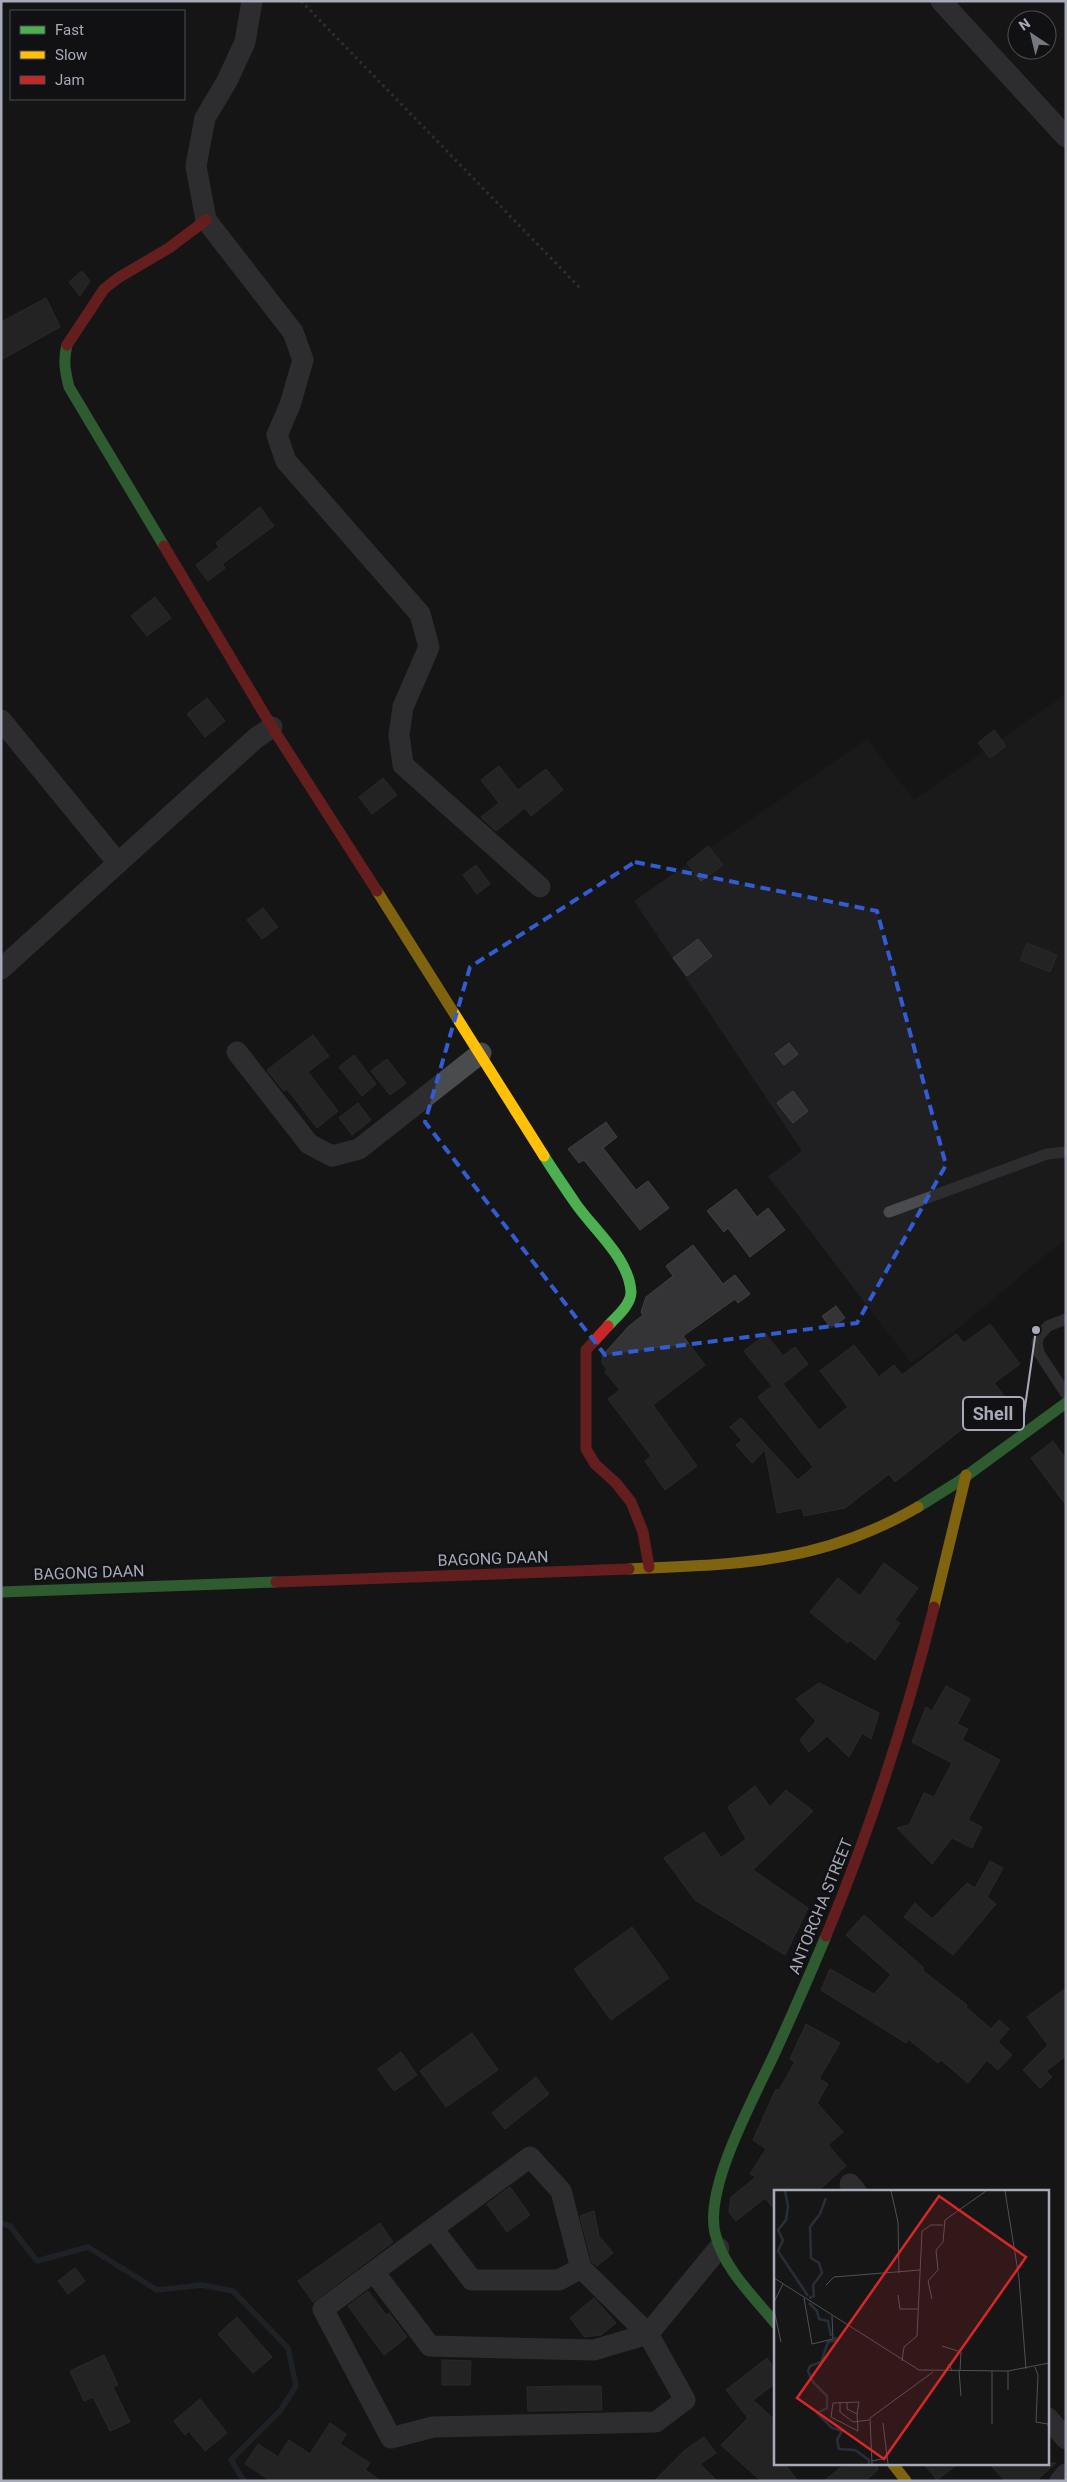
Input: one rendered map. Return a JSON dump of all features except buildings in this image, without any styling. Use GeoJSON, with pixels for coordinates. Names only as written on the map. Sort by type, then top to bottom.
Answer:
{"type":"FeatureCollection","features":[{"type":"Feature","properties":{"kind":"main road"},"geometry":{"type":"LineString","coordinates":[[206,220],[169,248],[118,278],[104,289],[68,343],[64,356],[64,368],[70,387],[272,726],[481,1053],[534,1142],[576,1204],[616,1255],[627,1275],[631,1293],[626,1305],[586,1350],[586,1449],[590,1460],[600,1471],[616,1483],[640,1515],[649,1567]]}},
{"type":"Feature","properties":{"kind":"main road","name":"BAGONG DAAN"},"geometry":{"type":"LineString","coordinates":[[1,1592],[724,1565],[795,1556],[841,1544],[910,1513],[1066,1403]]}},
{"type":"Feature","properties":{"kind":"main road","name":"ANTORCHA STREET"},"geometry":{"type":"LineString","coordinates":[[774,2321],[718,2248],[712,2221],[715,2193],[723,2167],[799,2001],[856,1864],[915,1683],[966,1475]]}},
{"type":"Feature","properties":{"kind":"main road"},"geometry":{"type":"LineString","coordinates":[[893,2464],[906,2481]]}},
{"type":"Feature","properties":{"kind":"street"},"geometry":{"type":"LineString","coordinates":[[252,1],[245,42],[227,81],[205,118],[196,166],[206,220],[293,332],[302,360],[290,405],[277,435],[286,461],[420,614],[429,647],[403,707],[398,735],[403,765],[540,887]]}},
{"type":"Feature","properties":{"kind":"street"},"geometry":{"type":"LineString","coordinates":[[941,1],[1066,137]]}},
{"type":"Feature","properties":{"kind":"street"},"geometry":{"type":"LineString","coordinates":[[1,720],[118,863]]}},
{"type":"Feature","properties":{"kind":"street"},"geometry":{"type":"LineString","coordinates":[[1,969],[256,738],[272,726]]}},
{"type":"Feature","properties":{"kind":"street"},"geometry":{"type":"LineString","coordinates":[[237,1052],[309,1144],[332,1156],[359,1149],[481,1053]]}},
{"type":"Feature","properties":{"kind":"street"},"geometry":{"type":"LineString","coordinates":[[530,2157],[561,2191],[581,2268],[648,2334],[684,2400],[656,2422],[433,2427],[391,2438],[323,2309],[530,2157]]}},
{"type":"Feature","properties":{"kind":"street"},"geometry":{"type":"LineString","coordinates":[[433,2229],[472,2280],[559,2280],[581,2268]]}},
{"type":"Feature","properties":{"kind":"street"},"geometry":{"type":"LineString","coordinates":[[374,2272],[430,2346],[594,2350],[648,2334],[718,2248]]}},
{"type":"Feature","properties":{"kind":"street"},"geometry":{"type":"LineString","coordinates":[[1050,2420],[1066,2439]]}},
{"type":"Feature","properties":{"kind":"street"},"geometry":{"type":"LineString","coordinates":[[1060,2481],[1066,2474]]}},
{"type":"Feature","properties":{"kind":"lane"},"geometry":{"type":"LineString","coordinates":[[889,1212],[1047,1154],[1066,1152]]}},
{"type":"Feature","properties":{"kind":"lane"},"geometry":{"type":"LineString","coordinates":[[1066,1319],[1048,1326],[1039,1336],[1037,1343],[1039,1353],[1066,1394]]}},
{"type":"Feature","properties":{"kind":"path"},"geometry":{"type":"LineString","coordinates":[[301,1],[580,288]]}},
{"type":"Feature","properties":{"kind":"highlighted area"},"geometry":{"type":"Polygon","coordinates":[[[635,862],[877,911],[946,1165],[857,1323],[605,1355],[425,1122],[470,967],[635,862]]]}},
{"type":"Feature","properties":{"kind":"shaded area"},"geometry":{"type":"Polygon","coordinates":[[[1066,694],[1066,1238],[956,1330],[911,1363],[768,1176],[802,1151],[634,901],[867,739],[914,800],[1066,694]]]}},
{"type":"Feature","properties":{"kind":"waterway"},"geometry":{"type":"LineString","coordinates":[[1,2223],[10,2226],[37,2261],[88,2247],[157,2290],[202,2285],[233,2291],[288,2348],[296,2386],[280,2411],[231,2460],[244,2481]]}},
{"type":"Feature","properties":{"kind":"traffic: fast"},"geometry":{"type":"LineString","coordinates":[[67,345],[65,366],[69,387],[164,546]]}},
{"type":"Feature","properties":{"kind":"traffic: fast"},"geometry":{"type":"LineString","coordinates":[[544,1156],[583,1214],[610,1245],[629,1280],[631,1292],[629,1302],[608,1326]]}},
{"type":"Feature","properties":{"kind":"traffic: fast"},"geometry":{"type":"LineString","coordinates":[[918,1507],[958,1482],[1066,1403]]}},
{"type":"Feature","properties":{"kind":"traffic: fast"},"geometry":{"type":"LineString","coordinates":[[1,1592],[276,1582]]}},
{"type":"Feature","properties":{"kind":"traffic: fast"},"geometry":{"type":"LineString","coordinates":[[774,2322],[740,2282],[719,2246],[715,2233],[714,2213],[717,2190],[734,2139],[826,1936]]}},
{"type":"Feature","properties":{"kind":"traffic: slow"},"geometry":{"type":"LineString","coordinates":[[377,891],[544,1156]]}},
{"type":"Feature","properties":{"kind":"traffic: slow"},"geometry":{"type":"LineString","coordinates":[[934,1607],[966,1475]]}},
{"type":"Feature","properties":{"kind":"traffic: slow"},"geometry":{"type":"LineString","coordinates":[[629,1569],[706,1565],[778,1558],[847,1540],[882,1526],[918,1507]]}},
{"type":"Feature","properties":{"kind":"traffic: slow"},"geometry":{"type":"LineString","coordinates":[[893,2464],[906,2481]]}},
{"type":"Feature","properties":{"kind":"traffic: jam"},"geometry":{"type":"LineString","coordinates":[[67,345],[104,289],[118,278],[169,248],[206,220]]}},
{"type":"Feature","properties":{"kind":"traffic: jam"},"geometry":{"type":"LineString","coordinates":[[164,546],[272,727],[377,891]]}},
{"type":"Feature","properties":{"kind":"traffic: jam"},"geometry":{"type":"LineString","coordinates":[[608,1326],[586,1350],[586,1449],[595,1464],[616,1483],[631,1502],[643,1532],[649,1567]]}},
{"type":"Feature","properties":{"kind":"traffic: jam"},"geometry":{"type":"LineString","coordinates":[[276,1582],[629,1569]]}},
{"type":"Feature","properties":{"kind":"traffic: jam"},"geometry":{"type":"LineString","coordinates":[[826,1936],[886,1774],[912,1691],[934,1607]]}},
{"type":"Feature","properties":{"kind":"place","name":"Shell"},"geometry":{"type":"Point","coordinates":[1036,1330]}}]}
